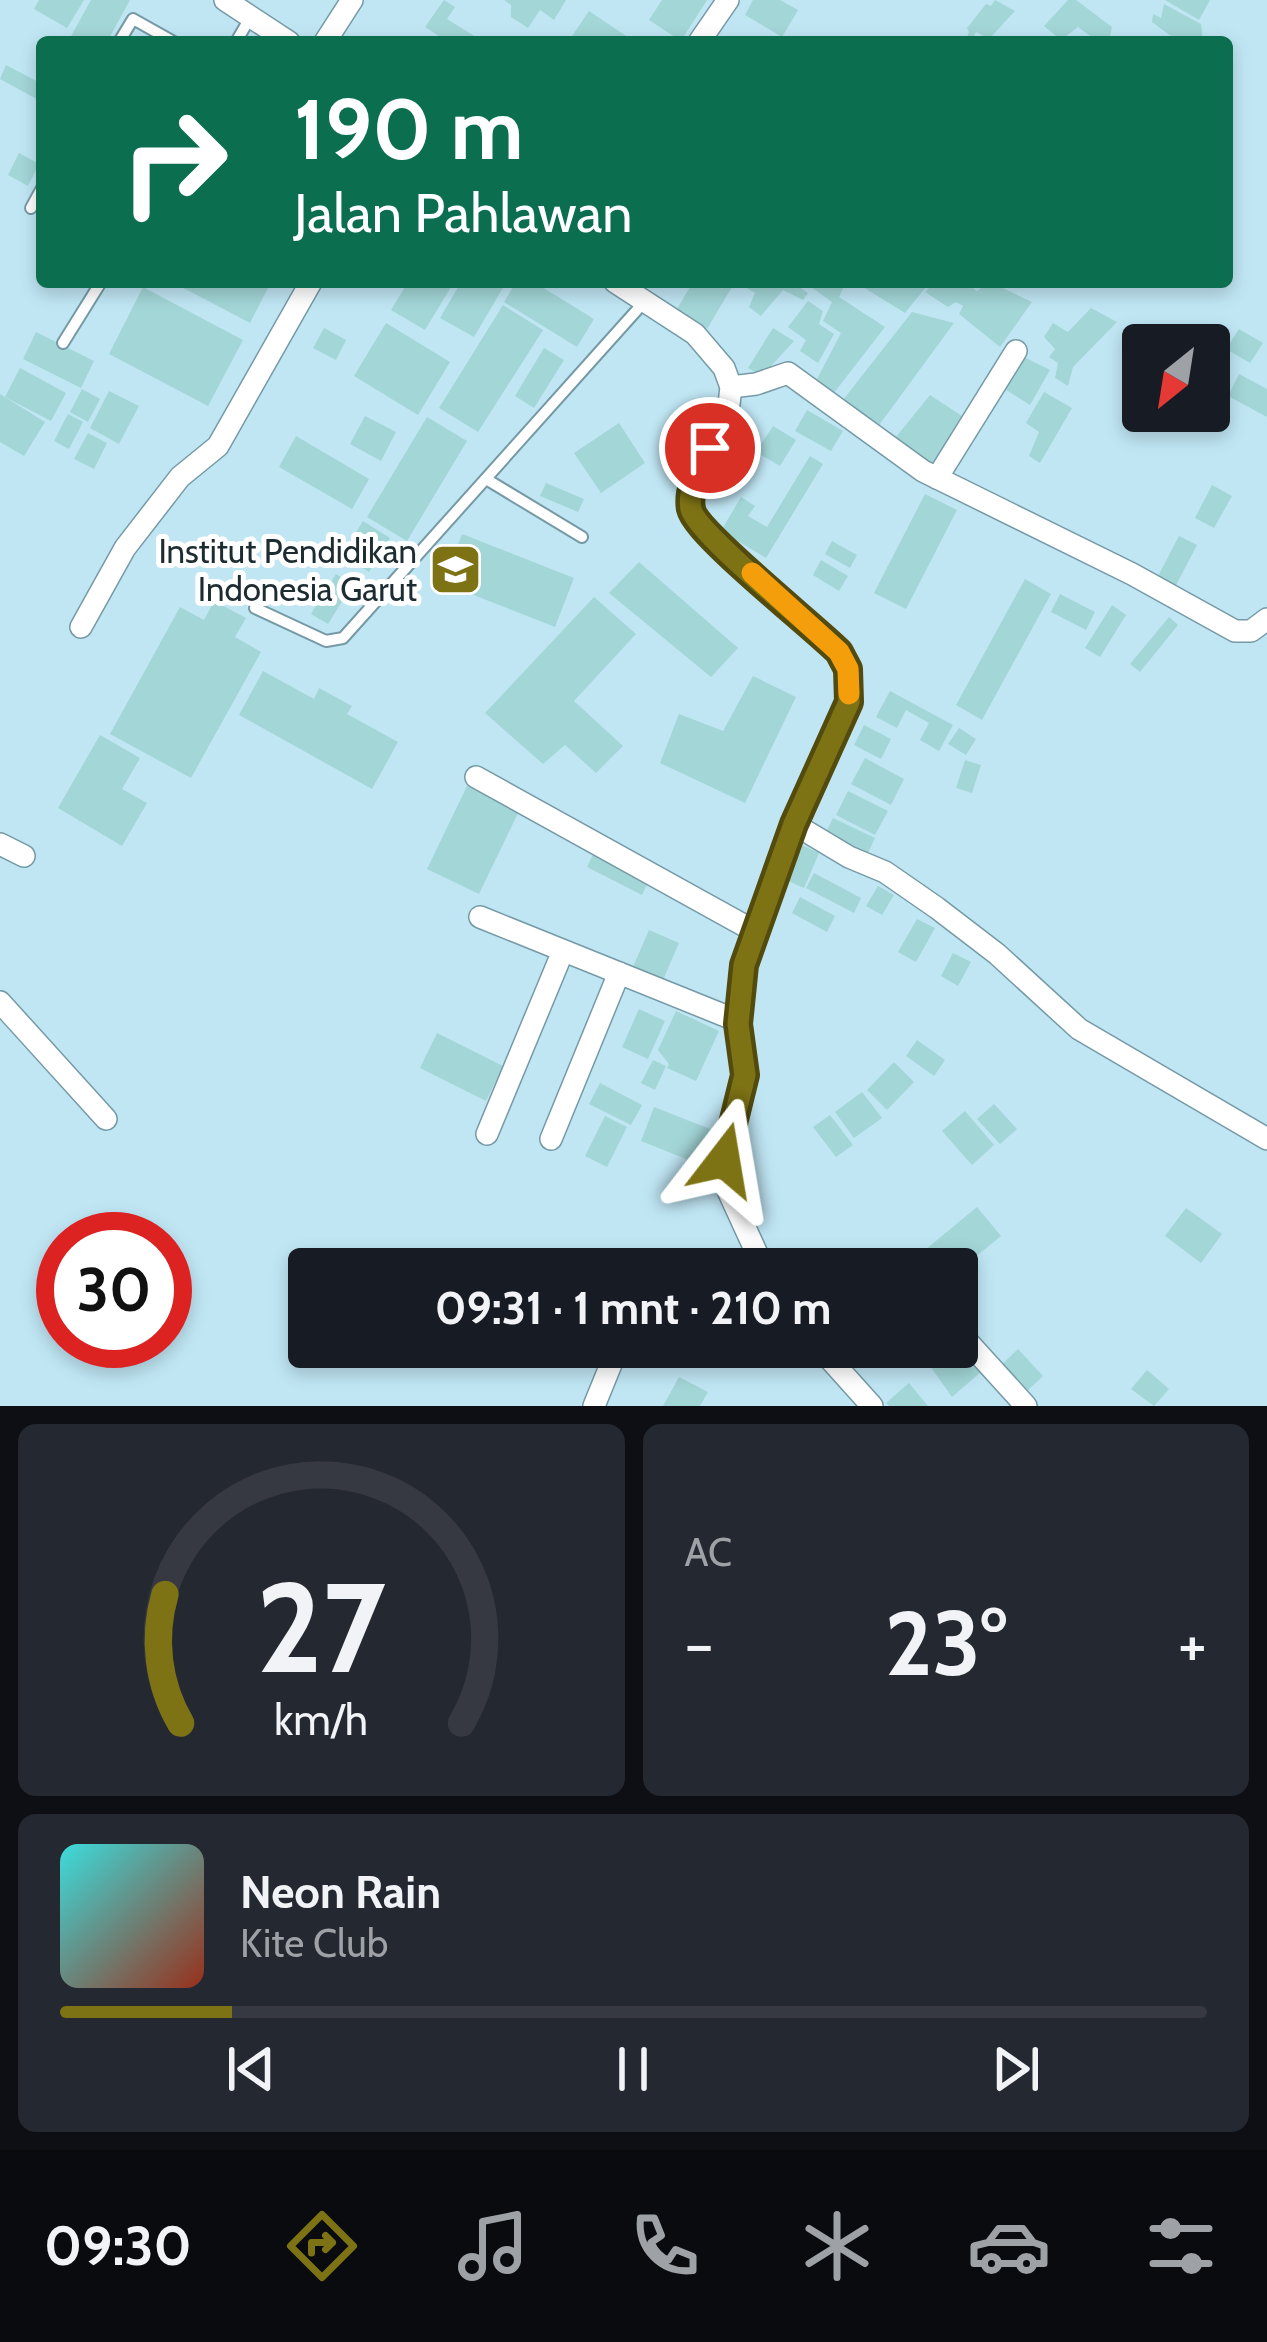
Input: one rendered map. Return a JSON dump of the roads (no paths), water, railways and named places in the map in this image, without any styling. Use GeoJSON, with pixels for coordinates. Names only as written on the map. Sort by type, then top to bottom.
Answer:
{"type":"FeatureCollection","features":[{"type":"Feature","properties":{"kind":"street"},"geometry":{"type":"LineString","coordinates":[[224,0],[281,36]]}},
{"type":"Feature","properties":{"kind":"street"},"geometry":{"type":"LineString","coordinates":[[329,36],[352,0]]}},
{"type":"Feature","properties":{"kind":"street"},"geometry":{"type":"LineString","coordinates":[[703,36],[728,0]]}},
{"type":"Feature","properties":{"kind":"street"},"geometry":{"type":"LineString","coordinates":[[81,627],[125,548],[179,477],[218,446],[308,288]]}},
{"type":"Feature","properties":{"kind":"street"},"geometry":{"type":"LineString","coordinates":[[625,288],[694,334],[724,368],[731,387],[729,404],[690,492],[694,519],[813,626],[839,652],[848,669],[849,702],[794,824],[744,965],[738,1021],[745,1075],[724,1160],[725,1184],[754,1248]]}},
{"type":"Feature","properties":{"kind":"street"},"geometry":{"type":"LineString","coordinates":[[937,478],[1016,351]]}},
{"type":"Feature","properties":{"kind":"street"},"geometry":{"type":"LineString","coordinates":[[731,387],[788,373],[937,478],[1132,574],[1235,631],[1251,631],[1267,619]]}},
{"type":"Feature","properties":{"kind":"street"},"geometry":{"type":"LineString","coordinates":[[476,777],[756,932]]}},
{"type":"Feature","properties":{"kind":"street"},"geometry":{"type":"LineString","coordinates":[[794,824],[885,872],[937,908],[998,954],[1079,1029],[1267,1139]]}},
{"type":"Feature","properties":{"kind":"street"},"geometry":{"type":"LineString","coordinates":[[0,844],[24,856]]}},
{"type":"Feature","properties":{"kind":"street"},"geometry":{"type":"LineString","coordinates":[[480,917],[738,1021]]}},
{"type":"Feature","properties":{"kind":"street"},"geometry":{"type":"LineString","coordinates":[[487,1134],[563,951]]}},
{"type":"Feature","properties":{"kind":"street"},"geometry":{"type":"LineString","coordinates":[[551,1138],[619,973]]}},
{"type":"Feature","properties":{"kind":"street"},"geometry":{"type":"LineString","coordinates":[[0,1002],[106,1119]]}},
{"type":"Feature","properties":{"kind":"street"},"geometry":{"type":"LineString","coordinates":[[978,1353],[1026,1406]]}},
{"type":"Feature","properties":{"kind":"street"},"geometry":{"type":"LineString","coordinates":[[594,1406],[609,1368]]}},
{"type":"Feature","properties":{"kind":"street"},"geometry":{"type":"LineString","coordinates":[[837,1368],[872,1406]]}},
{"type":"Feature","properties":{"kind":"lane"},"geometry":{"type":"LineString","coordinates":[[239,36],[251,15]]}},
{"type":"Feature","properties":{"kind":"lane"},"geometry":{"type":"LineString","coordinates":[[122,36],[133,20],[163,36]]}},
{"type":"Feature","properties":{"kind":"lane"},"geometry":{"type":"LineString","coordinates":[[31,208],[36,199]]}},
{"type":"Feature","properties":{"kind":"lane"},"geometry":{"type":"LineString","coordinates":[[63,343],[97,288]]}},
{"type":"Feature","properties":{"kind":"lane"},"geometry":{"type":"LineString","coordinates":[[255,608],[326,641],[343,638],[646,301]]}},
{"type":"Feature","properties":{"kind":"lane"},"geometry":{"type":"LineString","coordinates":[[486,478],[582,537]]}},
{"type":"Feature","properties":{"kind":"place","name":"Institut Pendidikan Indonesia Garut"},"geometry":{"type":"Point","coordinates":[456,570]}}]}
